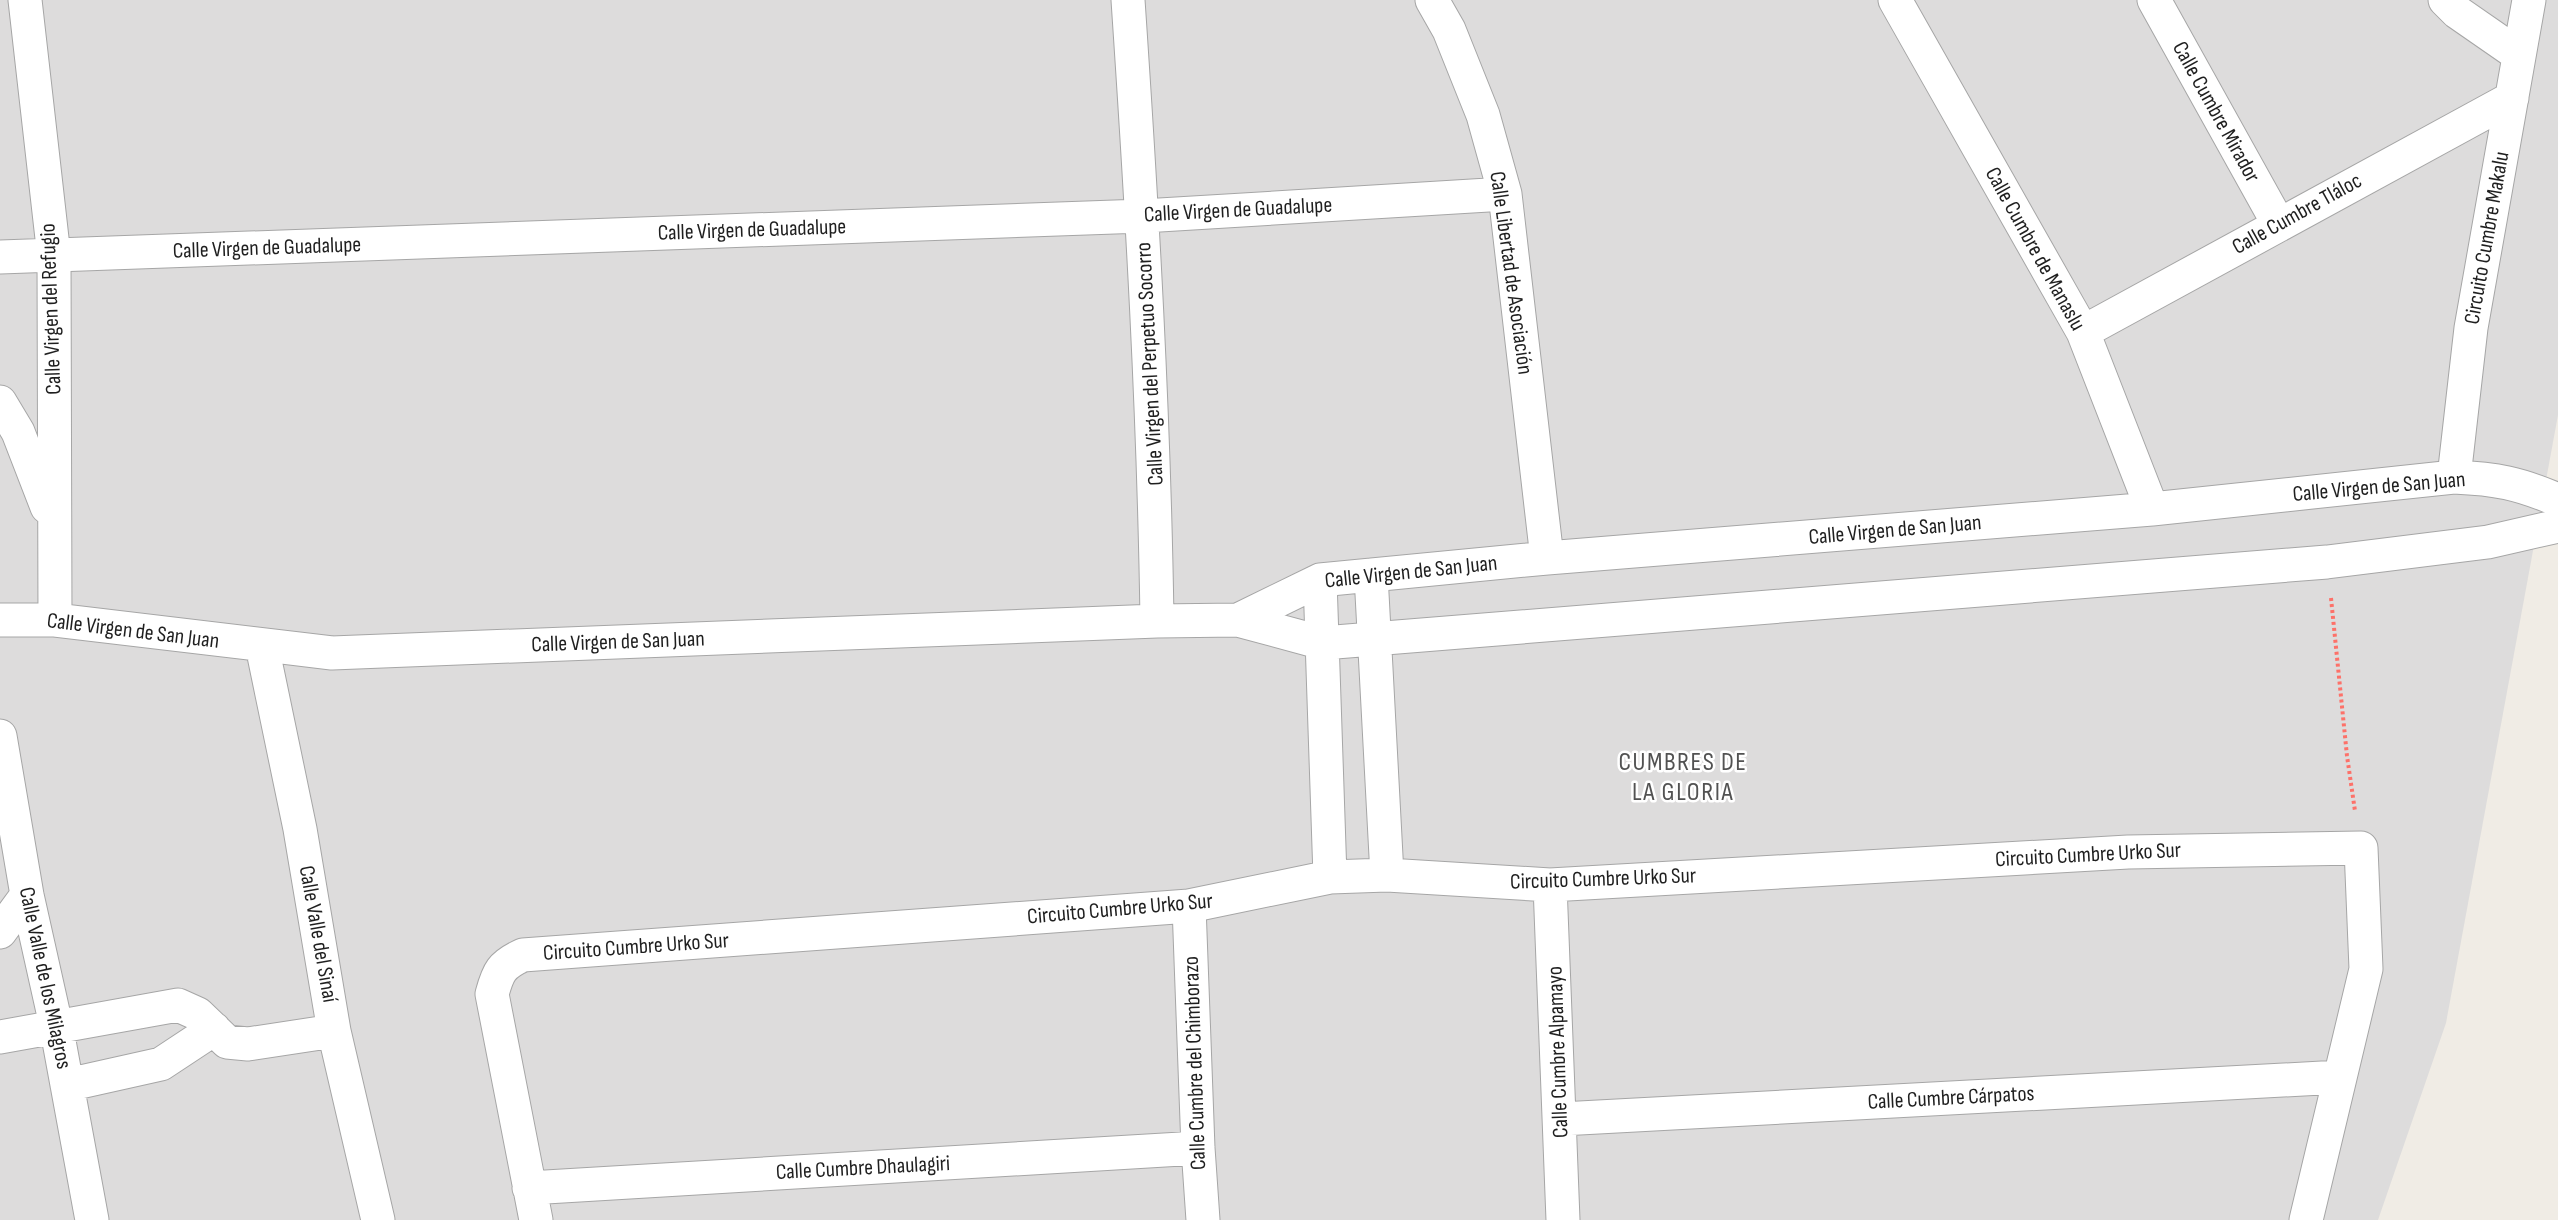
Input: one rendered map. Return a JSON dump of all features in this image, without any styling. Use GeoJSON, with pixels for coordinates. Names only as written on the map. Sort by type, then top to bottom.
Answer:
{"type":"FeatureCollection","features":[{"type":"Feature","properties":{"kind":"street","name":"Calle Virgen del Refugio"},"geometry":{"type":"LineString","coordinates":[[25,0],[54,256],[55,620]]}},
{"type":"Feature","properties":{"kind":"street","name":"Calle Virgen del Perpetuo Socorro"},"geometry":{"type":"LineString","coordinates":[[1128,0],[1143,216],[1155,450],[1158,621]]}},
{"type":"Feature","properties":{"kind":"street","name":"Calle Libertad de Asociación"},"geometry":{"type":"LineString","coordinates":[[1432,0],[1449,30],[1483,115],[1504,194],[1548,558]]}},
{"type":"Feature","properties":{"kind":"street","name":"Calle Cumbre de Manaslu"},"geometry":{"type":"LineString","coordinates":[[1895,0],[2083,332],[2152,509]]}},
{"type":"Feature","properties":{"kind":"street","name":"Calle Cumbre Mirador"},"geometry":{"type":"LineString","coordinates":[[2154,0],[2278,223]]}},
{"type":"Feature","properties":{"kind":"street"},"geometry":{"type":"LineString","coordinates":[[2445,0],[2457,12],[2518,55]]}},
{"type":"Feature","properties":{"kind":"street","name":"Circuito Cumbre Makalu"},"geometry":{"type":"LineString","coordinates":[[2454,477],[2471,328],[2529,0]]}},
{"type":"Feature","properties":{"kind":"street","name":"Calle Cumbre Tláloc"},"geometry":{"type":"LineString","coordinates":[[2083,332],[2278,223],[2512,98]]}},
{"type":"Feature","properties":{"kind":"street","name":"Calle Virgen de Guadalupe"},"geometry":{"type":"LineString","coordinates":[[0,257],[1143,216],[1504,194]]}},
{"type":"Feature","properties":{"kind":"street"},"geometry":{"type":"LineString","coordinates":[[0,402],[18,432],[54,525]]}},
{"type":"Feature","properties":{"kind":"street","name":"Calle Virgen de San Juan"},"geometry":{"type":"LineString","coordinates":[[1238,620],[1320,580],[1548,558],[2152,509],[2454,477],[2498,479],[2526,486],[2558,500]]}},
{"type":"Feature","properties":{"kind":"street","name":"Calle Virgen de San Juan"},"geometry":{"type":"LineString","coordinates":[[0,620],[55,620],[332,653],[1158,621],[1238,620],[1323,643],[2327,562],[2488,542],[2558,526]]}},
{"type":"Feature","properties":{"kind":"street"},"geometry":{"type":"LineString","coordinates":[[1371,575],[1387,874]]}},
{"type":"Feature","properties":{"kind":"street"},"geometry":{"type":"LineString","coordinates":[[1320,580],[1330,877]]}},
{"type":"Feature","properties":{"kind":"street","name":"Calle Valle del Sinaí"},"geometry":{"type":"LineString","coordinates":[[262,646],[300,829],[334,1031],[378,1220]]}},
{"type":"Feature","properties":{"kind":"street","name":"Calle Valle de los Milagros"},"geometry":{"type":"LineString","coordinates":[[0,736],[27,895],[56,1025],[92,1220]]}},
{"type":"Feature","properties":{"kind":"street"},"geometry":{"type":"LineString","coordinates":[[2306,1220],[2366,969],[2361,848]]}},
{"type":"Feature","properties":{"kind":"street","name":"Circuito Cumbre Urko Sur"},"geometry":{"type":"LineString","coordinates":[[529,1188],[492,994],[497,974],[509,961],[523,955],[1189,906],[1330,877],[1387,874],[1550,885],[2128,852],[2361,848]]}},
{"type":"Feature","properties":{"kind":"street","name":"Calle Cumbre Alpamayo"},"geometry":{"type":"LineString","coordinates":[[1550,885],[1561,1119],[1563,1220]]}},
{"type":"Feature","properties":{"kind":"street"},"geometry":{"type":"LineString","coordinates":[[0,932],[27,895]]}},
{"type":"Feature","properties":{"kind":"street","name":"Calle Cumbre del Chimborazo"},"geometry":{"type":"LineString","coordinates":[[1189,906],[1203,1220]]}},
{"type":"Feature","properties":{"kind":"street"},"geometry":{"type":"LineString","coordinates":[[0,1037],[56,1025],[178,1005],[198,1014],[228,1041],[248,1044],[334,1031]]}},
{"type":"Feature","properties":{"kind":"street"},"geometry":{"type":"LineString","coordinates":[[67,1084],[161,1064],[214,1029]]}},
{"type":"Feature","properties":{"kind":"street","name":"Calle Cumbre Cárpatos"},"geometry":{"type":"LineString","coordinates":[[1561,1119],[2340,1077]]}},
{"type":"Feature","properties":{"kind":"street","name":"Calle Cumbre Dhaulagiri"},"geometry":{"type":"LineString","coordinates":[[529,1188],[1198,1148]]}},
{"type":"Feature","properties":{"kind":"street"},"geometry":{"type":"LineString","coordinates":[[529,1188],[536,1220]]}},
{"type":"Feature","properties":{"kind":"path"},"geometry":{"type":"LineString","coordinates":[[2327,562],[2347,756],[2361,848]]}},
{"type":"Feature","properties":{"kind":"shaded area"},"geometry":{"type":"Polygon","coordinates":[[[0,0],[2558,0],[2558,415],[2446,1023],[2378,1220],[0,1220],[0,0]]]}},
{"type":"Feature","properties":{"kind":"district","name":"CUMBRES DE LA GLORIA"},"geometry":{"type":"Point","coordinates":[1683,777]}}]}
